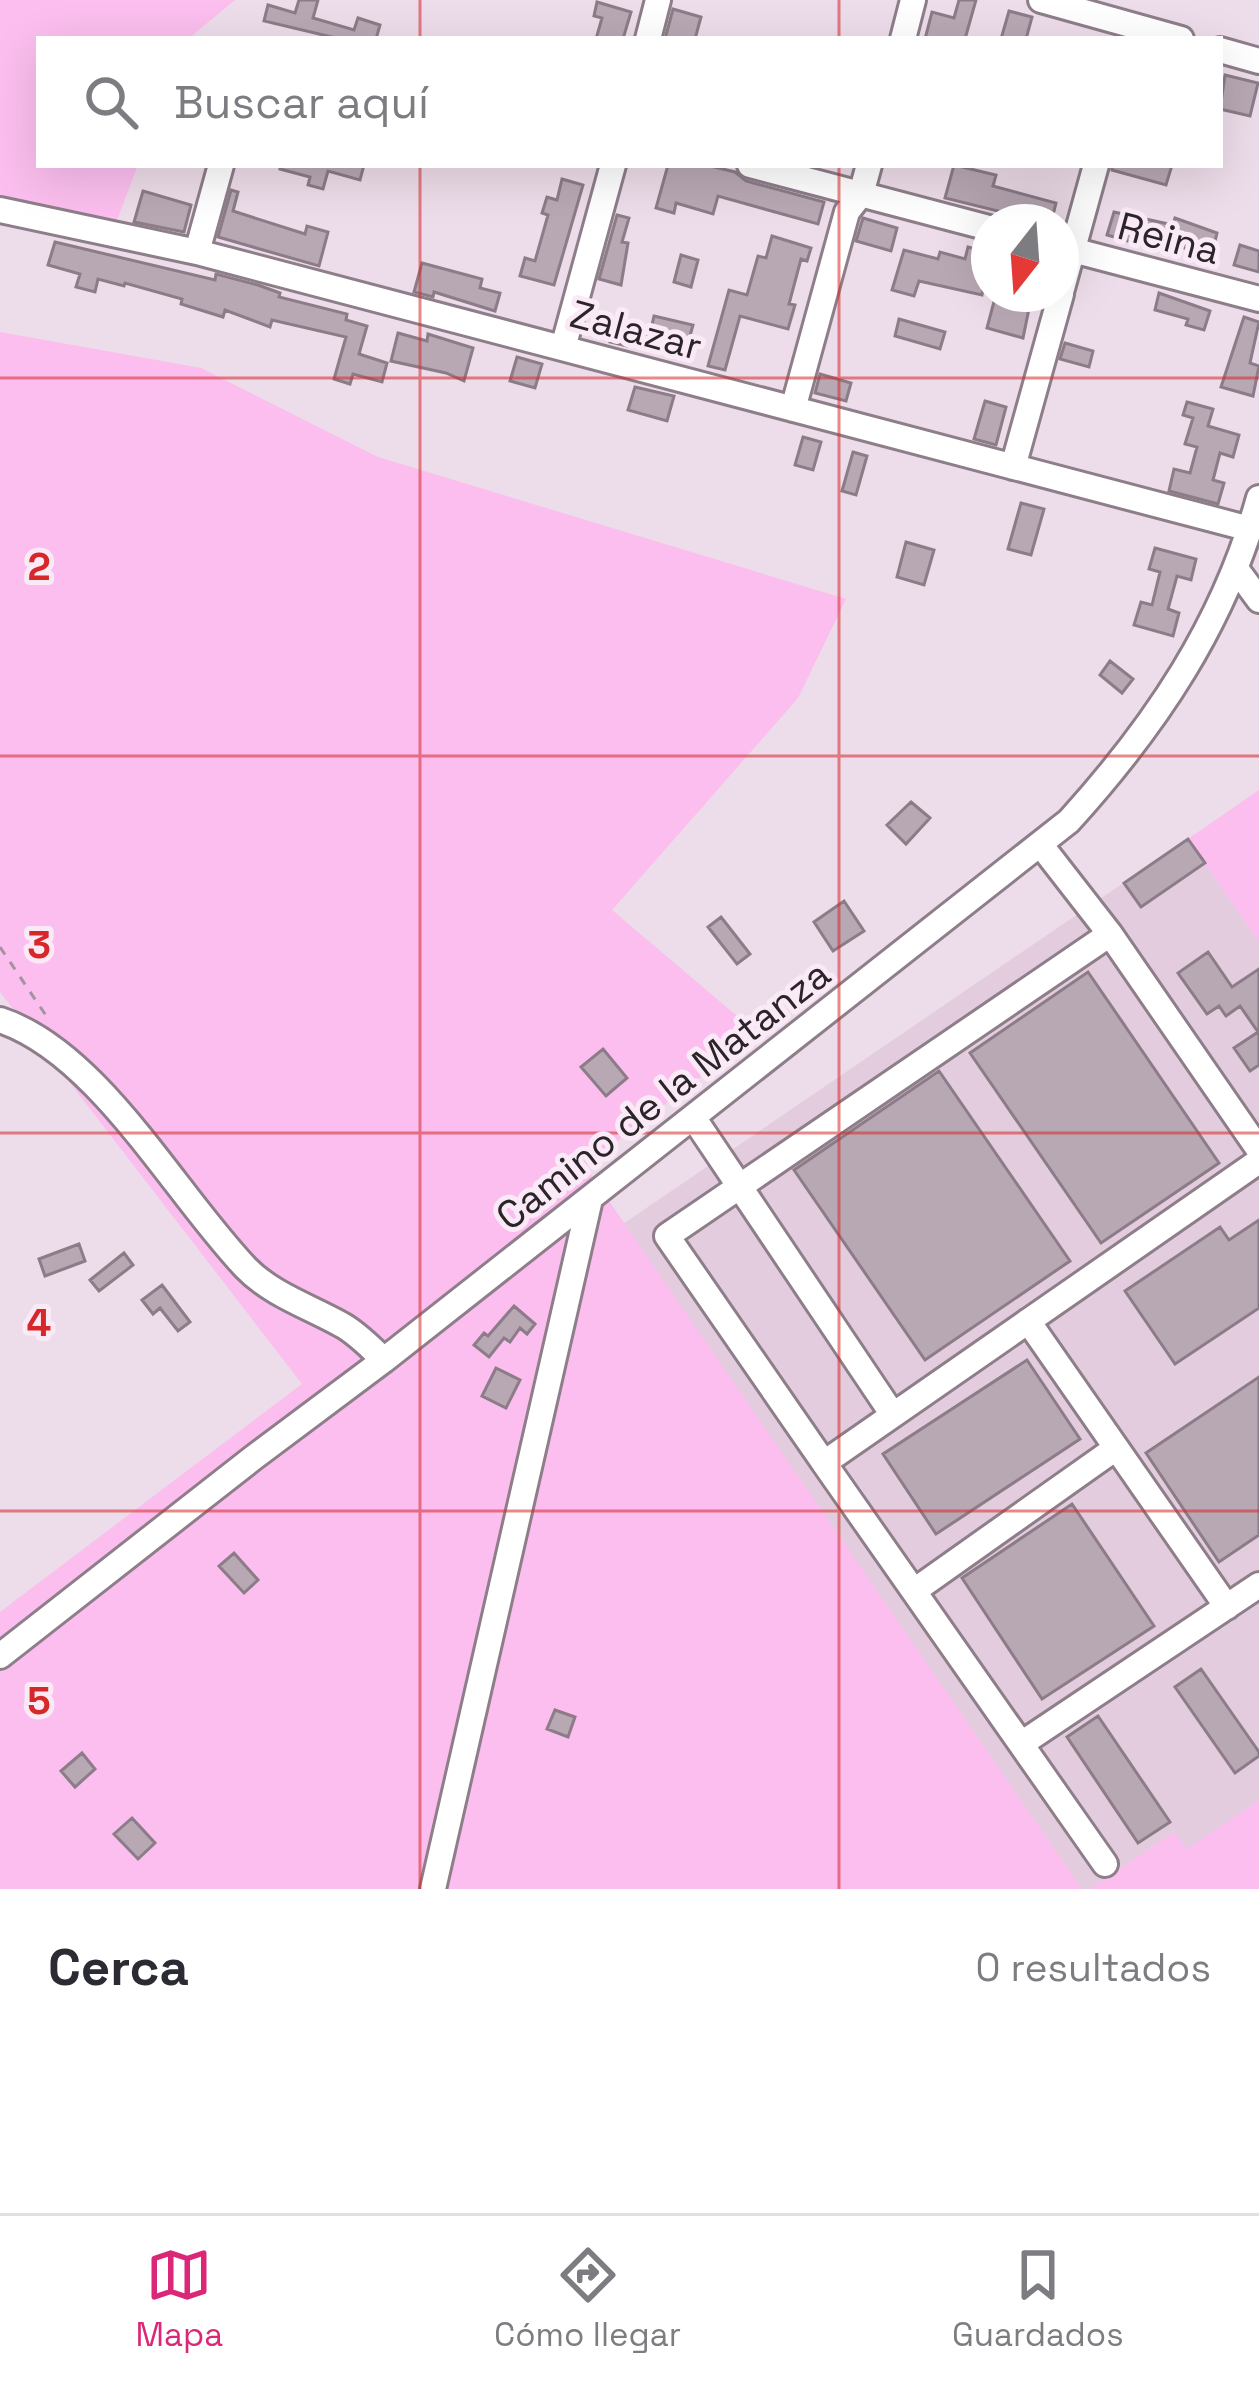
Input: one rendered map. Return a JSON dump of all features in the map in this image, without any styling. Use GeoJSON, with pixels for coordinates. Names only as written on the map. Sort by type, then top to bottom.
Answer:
{"type":"FeatureCollection","features":[{"type":"Feature","properties":{"kind":"street"},"geometry":{"type":"LineString","coordinates":[[648,36],[658,0]]}},
{"type":"Feature","properties":{"kind":"street"},"geometry":{"type":"LineString","coordinates":[[903,36],[913,0]]}},
{"type":"Feature","properties":{"kind":"street"},"geometry":{"type":"LineString","coordinates":[[1041,0],[1132,32],[1141,0]]}},
{"type":"Feature","properties":{"kind":"street"},"geometry":{"type":"LineString","coordinates":[[1223,51],[1259,61]]}},
{"type":"Feature","properties":{"kind":"street"},"geometry":{"type":"LineString","coordinates":[[197,252],[220,168]]}},
{"type":"Feature","properties":{"kind":"street"},"geometry":{"type":"LineString","coordinates":[[563,348],[612,168]]}},
{"type":"Feature","properties":{"kind":"street"},"geometry":{"type":"LineString","coordinates":[[761,168],[971,223]]}},
{"type":"Feature","properties":{"kind":"street"},"geometry":{"type":"LineString","coordinates":[[793,409],[847,212],[861,194],[868,168]]}},
{"type":"Feature","properties":{"kind":"street"},"geometry":{"type":"LineString","coordinates":[[1079,214],[1095,168]]}},
{"type":"Feature","properties":{"kind":"street","name":"Zalazar"},"geometry":{"type":"LineString","coordinates":[[0,210],[197,252],[1250,529]]}},
{"type":"Feature","properties":{"kind":"street","name":"Reina"},"geometry":{"type":"LineString","coordinates":[[1079,251],[1259,299]]}},
{"type":"Feature","properties":{"kind":"street"},"geometry":{"type":"LineString","coordinates":[[1013,467],[1056,312]]}},
{"type":"Feature","properties":{"kind":"street","name":"Camino de la Matanza"},"geometry":{"type":"LineString","coordinates":[[0,1656],[1069,821],[1126,758],[1181,680],[1237,570],[1259,498]]}},
{"type":"Feature","properties":{"kind":"street"},"geometry":{"type":"LineString","coordinates":[[1237,570],[1259,600]]}},
{"type":"Feature","properties":{"kind":"street"},"geometry":{"type":"LineString","coordinates":[[1040,844],[1110,934],[1259,1150]]}},
{"type":"Feature","properties":{"kind":"street"},"geometry":{"type":"LineString","coordinates":[[1105,1864],[667,1236],[1110,934]]}},
{"type":"Feature","properties":{"kind":"street"},"geometry":{"type":"LineString","coordinates":[[0,1020],[25,1028],[86,1075],[249,1272],[347,1327],[384,1360]]}},
{"type":"Feature","properties":{"kind":"street"},"geometry":{"type":"LineString","coordinates":[[693,1118],[893,1415]]}},
{"type":"Feature","properties":{"kind":"street"},"geometry":{"type":"LineString","coordinates":[[824,1462],[1259,1161]]}},
{"type":"Feature","properties":{"kind":"street"},"geometry":{"type":"LineString","coordinates":[[433,1889],[590,1199]]}},
{"type":"Feature","properties":{"kind":"street"},"geometry":{"type":"LineString","coordinates":[[1028,1322],[1227,1606]]}},
{"type":"Feature","properties":{"kind":"street"},"geometry":{"type":"LineString","coordinates":[[914,1591],[1116,1448]]}},
{"type":"Feature","properties":{"kind":"street"},"geometry":{"type":"LineString","coordinates":[[1021,1744],[1259,1585]]}},
{"type":"Feature","properties":{"kind":"path"},"geometry":{"type":"LineString","coordinates":[[0,947],[49,1020]]}},
{"type":"Feature","properties":{"kind":"shaded area"},"geometry":{"type":"Polygon","coordinates":[[[0,0],[235,0],[192,36],[36,36],[36,168],[137,168],[117,220],[0,198],[0,0]]]}},
{"type":"Feature","properties":{"kind":"shaded area"},"geometry":{"type":"Polygon","coordinates":[[[0,332],[201,368],[378,457],[846,599],[798,698],[612,910],[757,1033],[585,1166],[1082,1889],[0,1889],[0,1612],[302,1384],[0,992],[0,332]]]}},
{"type":"Feature","properties":{"kind":"shaded area"},"geometry":{"type":"Polygon","coordinates":[[[1259,790],[1259,942],[1188,839],[1259,790]]]}},
{"type":"Feature","properties":{"kind":"shaded area"},"geometry":{"type":"Polygon","coordinates":[[[1188,839],[1259,942],[1259,1800],[1187,1850],[1174,1832],[1090,1889],[1082,1889],[623,1224],[1188,839]]]}},
{"type":"Feature","properties":{"kind":"shaded area"},"geometry":{"type":"Polygon","coordinates":[[[1259,1800],[1259,1889],[1090,1889],[1174,1832],[1187,1849],[1259,1800]]]}},
{"type":"Feature","properties":{"kind":"building"},"geometry":{"type":"Polygon","coordinates":[[[299,0],[318,0],[313,18],[354,30],[358,18],[380,25],[377,36],[327,36],[264,21],[268,5],[295,13],[299,0]]]}},
{"type":"Feature","properties":{"kind":"building"},"geometry":{"type":"Polygon","coordinates":[[[959,0],[976,0],[966,36],[926,36],[932,12],[954,18],[959,0]]]}},
{"type":"Feature","properties":{"kind":"building"},"geometry":{"type":"Polygon","coordinates":[[[597,2],[631,12],[624,36],[597,36],[602,18],[594,16],[597,2]]]}},
{"type":"Feature","properties":{"kind":"building"},"geometry":{"type":"Polygon","coordinates":[[[673,9],[701,17],[696,36],[666,36],[673,9]]]}},
{"type":"Feature","properties":{"kind":"building"},"geometry":{"type":"Polygon","coordinates":[[[1009,11],[1032,17],[1027,36],[1002,36],[1009,11]]]}},
{"type":"Feature","properties":{"kind":"building"},"geometry":{"type":"Polygon","coordinates":[[[1225,75],[1258,83],[1250,116],[1223,110],[1225,75]]]}},
{"type":"Feature","properties":{"kind":"building"},"geometry":{"type":"Polygon","coordinates":[[[363,168],[360,180],[328,171],[323,189],[308,185],[310,177],[280,169],[363,168]]]}},
{"type":"Feature","properties":{"kind":"building"},"geometry":{"type":"Polygon","coordinates":[[[667,168],[718,168],[746,181],[824,202],[818,224],[718,196],[713,214],[676,203],[674,213],[656,208],[667,168]]]}},
{"type":"Feature","properties":{"kind":"building"},"geometry":{"type":"Polygon","coordinates":[[[953,168],[996,175],[993,186],[1056,203],[1056,204],[971,204],[945,198],[953,168]]]}},
{"type":"Feature","properties":{"kind":"building"},"geometry":{"type":"Polygon","coordinates":[[[1112,168],[1171,168],[1166,185],[1112,168]]]}},
{"type":"Feature","properties":{"kind":"building"},"geometry":{"type":"Polygon","coordinates":[[[562,179],[583,185],[554,285],[520,276],[525,258],[535,261],[548,215],[542,213],[547,197],[557,200],[562,179]]]}},
{"type":"Feature","properties":{"kind":"building"},"geometry":{"type":"Polygon","coordinates":[[[231,190],[238,192],[233,211],[305,234],[307,226],[328,232],[319,266],[218,237],[231,190]]]}},
{"type":"Feature","properties":{"kind":"building"},"geometry":{"type":"Polygon","coordinates":[[[143,191],[191,205],[184,232],[134,222],[143,191]]]}},
{"type":"Feature","properties":{"kind":"building"},"geometry":{"type":"Polygon","coordinates":[[[1114,212],[1173,225],[1175,218],[1217,233],[1212,254],[1160,243],[1158,250],[1107,235],[1114,212]]]}},
{"type":"Feature","properties":{"kind":"building"},"geometry":{"type":"Polygon","coordinates":[[[617,215],[629,218],[622,242],[628,243],[621,285],[599,279],[617,215]]]}},
{"type":"Feature","properties":{"kind":"building"},"geometry":{"type":"Polygon","coordinates":[[[863,218],[897,228],[891,251],[856,241],[863,218]]]}},
{"type":"Feature","properties":{"kind":"building"},"geometry":{"type":"Polygon","coordinates":[[[772,236],[811,248],[807,261],[801,259],[788,329],[740,316],[725,370],[708,366],[729,290],[747,295],[758,256],[766,258],[772,236]]]}},
{"type":"Feature","properties":{"kind":"building"},"geometry":{"type":"Polygon","coordinates":[[[55,242],[215,280],[216,274],[347,314],[346,320],[367,326],[359,354],[387,363],[382,382],[353,374],[350,384],[334,379],[346,337],[272,320],[270,327],[225,310],[223,317],[125,283],[98,279],[95,292],[76,287],[80,274],[48,265],[55,242]]]}},
{"type":"Feature","properties":{"kind":"building"},"geometry":{"type":"Polygon","coordinates":[[[1240,245],[1259,251],[1259,272],[1234,265],[1240,245]]]}},
{"type":"Feature","properties":{"kind":"building"},"geometry":{"type":"Polygon","coordinates":[[[971,248],[971,293],[919,281],[914,296],[892,290],[904,250],[938,259],[940,252],[965,259],[971,248]]]}},
{"type":"Feature","properties":{"kind":"building"},"geometry":{"type":"Polygon","coordinates":[[[681,255],[698,260],[691,287],[674,282],[681,255]]]}},
{"type":"Feature","properties":{"kind":"building"},"geometry":{"type":"Polygon","coordinates":[[[422,263],[482,279],[480,288],[500,293],[495,311],[434,292],[433,297],[414,292],[422,263]]]}},
{"type":"Feature","properties":{"kind":"building"},"geometry":{"type":"Polygon","coordinates":[[[1159,293],[1210,311],[1204,330],[1186,325],[1188,319],[1155,310],[1159,293]]]}},
{"type":"Feature","properties":{"kind":"building"},"geometry":{"type":"Polygon","coordinates":[[[991,312],[1028,312],[1023,338],[987,328],[991,312]]]}},
{"type":"Feature","properties":{"kind":"building"},"geometry":{"type":"Polygon","coordinates":[[[654,316],[693,325],[685,354],[629,338],[627,346],[610,342],[617,319],[651,329],[654,316]]]}},
{"type":"Feature","properties":{"kind":"building"},"geometry":{"type":"Polygon","coordinates":[[[1244,317],[1259,322],[1250,363],[1259,366],[1253,396],[1221,387],[1244,317]]]}},
{"type":"Feature","properties":{"kind":"building"},"geometry":{"type":"Polygon","coordinates":[[[899,319],[945,332],[940,349],[895,336],[899,319]]]}},
{"type":"Feature","properties":{"kind":"building"},"geometry":{"type":"Polygon","coordinates":[[[398,333],[427,341],[428,334],[473,348],[464,381],[391,361],[398,333]]]}},
{"type":"Feature","properties":{"kind":"building"},"geometry":{"type":"Polygon","coordinates":[[[1065,343],[1093,351],[1089,367],[1060,359],[1065,343]]]}},
{"type":"Feature","properties":{"kind":"building"},"geometry":{"type":"Polygon","coordinates":[[[517,357],[542,364],[535,388],[510,381],[517,357]]]}},
{"type":"Feature","properties":{"kind":"building"},"geometry":{"type":"Polygon","coordinates":[[[820,374],[851,383],[846,401],[815,393],[820,374]]]}},
{"type":"Feature","properties":{"kind":"building"},"geometry":{"type":"Polygon","coordinates":[[[635,387],[674,396],[667,421],[628,410],[635,387]]]}},
{"type":"Feature","properties":{"kind":"building"},"geometry":{"type":"Polygon","coordinates":[[[985,401],[1006,407],[996,445],[974,439],[985,401]]]}},
{"type":"Feature","properties":{"kind":"building"},"geometry":{"type":"Polygon","coordinates":[[[1187,402],[1213,409],[1208,426],[1239,435],[1233,457],[1220,453],[1213,480],[1224,483],[1218,504],[1169,491],[1174,469],[1190,473],[1197,447],[1185,444],[1193,418],[1183,415],[1187,402]]]}},
{"type":"Feature","properties":{"kind":"building"},"geometry":{"type":"Polygon","coordinates":[[[803,437],[821,442],[813,470],[795,465],[803,437]]]}},
{"type":"Feature","properties":{"kind":"building"},"geometry":{"type":"Polygon","coordinates":[[[853,452],[867,456],[856,495],[842,491],[853,452]]]}},
{"type":"Feature","properties":{"kind":"building"},"geometry":{"type":"Polygon","coordinates":[[[1021,503],[1044,509],[1031,555],[1008,549],[1021,503]]]}},
{"type":"Feature","properties":{"kind":"building"},"geometry":{"type":"Polygon","coordinates":[[[906,542],[934,550],[924,585],[897,577],[906,542]]]}},
{"type":"Feature","properties":{"kind":"building"},"geometry":{"type":"Polygon","coordinates":[[[1155,548],[1196,559],[1191,580],[1177,576],[1168,609],[1179,613],[1173,636],[1134,625],[1141,602],[1152,605],[1160,572],[1149,569],[1155,548]]]}},
{"type":"Feature","properties":{"kind":"building"},"geometry":{"type":"Polygon","coordinates":[[[1110,661],[1133,679],[1122,693],[1100,675],[1110,661]]]}},
{"type":"Feature","properties":{"kind":"building"},"geometry":{"type":"Polygon","coordinates":[[[911,802],[930,818],[906,844],[887,825],[911,802]]]}},
{"type":"Feature","properties":{"kind":"building"},"geometry":{"type":"Polygon","coordinates":[[[1188,839],[1205,863],[1141,907],[1124,883],[1188,839]]]}},
{"type":"Feature","properties":{"kind":"building"},"geometry":{"type":"Polygon","coordinates":[[[844,901],[864,931],[833,951],[814,922],[844,901]]]}},
{"type":"Feature","properties":{"kind":"building"},"geometry":{"type":"Polygon","coordinates":[[[721,917],[750,954],[737,964],[708,927],[721,917]]]}},
{"type":"Feature","properties":{"kind":"building"},"geometry":{"type":"Polygon","coordinates":[[[1208,952],[1232,987],[1259,969],[1259,1065],[1250,1071],[1234,1048],[1258,1032],[1240,1006],[1226,1016],[1219,1006],[1207,1014],[1178,973],[1208,952]]]}},
{"type":"Feature","properties":{"kind":"building"},"geometry":{"type":"Polygon","coordinates":[[[1088,972],[1219,1163],[1101,1243],[970,1053],[1088,972]]]}},
{"type":"Feature","properties":{"kind":"building"},"geometry":{"type":"Polygon","coordinates":[[[603,1049],[627,1078],[606,1096],[581,1067],[603,1049]]]}},
{"type":"Feature","properties":{"kind":"building"},"geometry":{"type":"Polygon","coordinates":[[[939,1071],[1070,1261],[925,1360],[794,1170],[939,1071]]]}},
{"type":"Feature","properties":{"kind":"building"},"geometry":{"type":"Polygon","coordinates":[[[1259,1220],[1259,1308],[1175,1364],[1125,1291],[1220,1227],[1229,1240],[1259,1220]]]}},
{"type":"Feature","properties":{"kind":"building"},"geometry":{"type":"Polygon","coordinates":[[[79,1244],[85,1261],[45,1276],[39,1259],[79,1244]]]}},
{"type":"Feature","properties":{"kind":"building"},"geometry":{"type":"Polygon","coordinates":[[[124,1253],[133,1265],[99,1291],[90,1280],[124,1253]]]}},
{"type":"Feature","properties":{"kind":"building"},"geometry":{"type":"Polygon","coordinates":[[[162,1285],[190,1322],[178,1331],[160,1308],[153,1314],[142,1300],[162,1285]]]}},
{"type":"Feature","properties":{"kind":"building"},"geometry":{"type":"Polygon","coordinates":[[[514,1306],[535,1324],[527,1334],[520,1328],[510,1342],[504,1338],[489,1357],[474,1345],[514,1306]]]}},
{"type":"Feature","properties":{"kind":"building"},"geometry":{"type":"Polygon","coordinates":[[[1027,1360],[1080,1439],[936,1534],[883,1454],[1027,1360]]]}},
{"type":"Feature","properties":{"kind":"building"},"geometry":{"type":"Polygon","coordinates":[[[496,1368],[520,1380],[506,1408],[482,1396],[496,1368]]]}},
{"type":"Feature","properties":{"kind":"building"},"geometry":{"type":"Polygon","coordinates":[[[1259,1377],[1259,1535],[1219,1562],[1146,1453],[1259,1377]]]}},
{"type":"Feature","properties":{"kind":"building"},"geometry":{"type":"Polygon","coordinates":[[[1072,1504],[1154,1626],[1042,1699],[962,1578],[1072,1504]]]}},
{"type":"Feature","properties":{"kind":"building"},"geometry":{"type":"Polygon","coordinates":[[[234,1553],[258,1580],[244,1593],[219,1566],[234,1553]]]}},
{"type":"Feature","properties":{"kind":"building"},"geometry":{"type":"Polygon","coordinates":[[[1201,1669],[1259,1752],[1235,1773],[1175,1687],[1201,1669]]]}},
{"type":"Feature","properties":{"kind":"building"},"geometry":{"type":"Polygon","coordinates":[[[555,1710],[575,1717],[568,1737],[547,1729],[555,1710]]]}},
{"type":"Feature","properties":{"kind":"building"},"geometry":{"type":"Polygon","coordinates":[[[1098,1716],[1170,1822],[1138,1843],[1067,1737],[1098,1716]]]}},
{"type":"Feature","properties":{"kind":"building"},"geometry":{"type":"Polygon","coordinates":[[[82,1753],[95,1769],[75,1787],[61,1771],[82,1753]]]}},
{"type":"Feature","properties":{"kind":"building"},"geometry":{"type":"Polygon","coordinates":[[[132,1818],[155,1843],[138,1859],[114,1834],[132,1818]]]}}]}
